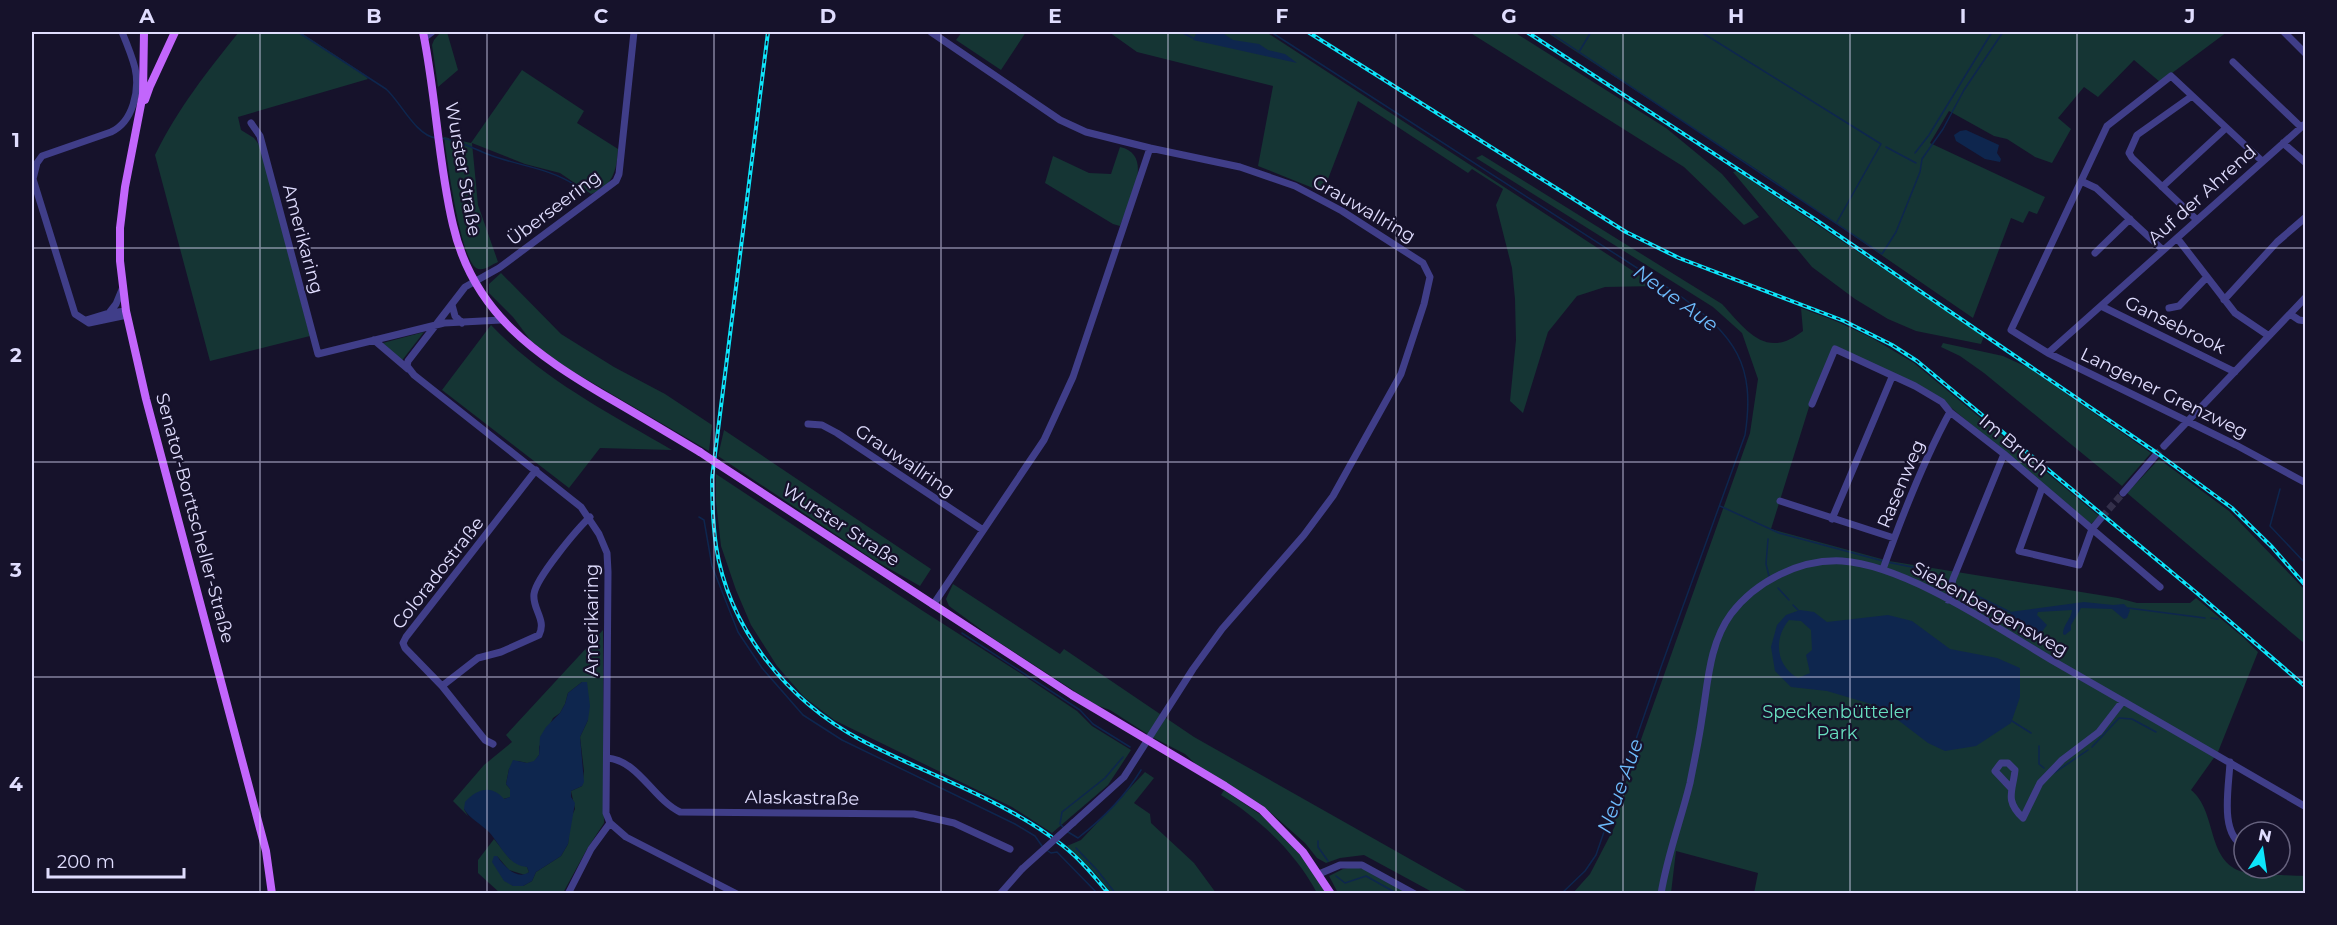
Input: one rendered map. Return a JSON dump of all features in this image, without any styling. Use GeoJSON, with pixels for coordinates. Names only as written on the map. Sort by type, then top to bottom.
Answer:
{"type":"FeatureCollection","features":[{"type":"Feature","properties":{"kind":"main road","name":"Senator-Borttscheller-Straße"},"geometry":{"type":"LineString","coordinates":[[144,32],[142,94],[121,213],[120,247],[123,287],[155,434],[266,851],[272,894]]}},
{"type":"Feature","properties":{"kind":"main road","name":"Senator-Borttscheller-Straße"},"geometry":{"type":"LineString","coordinates":[[133,147],[150,86],[176,32]]}},
{"type":"Feature","properties":{"kind":"main road","name":"Wurster Straße"},"geometry":{"type":"LineString","coordinates":[[423,35],[452,224],[473,282],[501,320],[537,351],[571,375],[718,464],[1072,695],[1262,810],[1293,840],[1320,874],[1331,894]]}},
{"type":"Feature","properties":{"kind":"street"},"geometry":{"type":"LineString","coordinates":[[122,32],[136,70],[135,90],[129,118],[118,129],[42,156],[33,171],[33,179],[72,309],[78,318],[96,322],[127,313]]}},
{"type":"Feature","properties":{"kind":"street"},"geometry":{"type":"LineString","coordinates":[[423,35],[432,32]]}},
{"type":"Feature","properties":{"kind":"street","name":"Überseering"},"geometry":{"type":"LineString","coordinates":[[473,282],[499,268],[616,181],[620,165],[634,32]]}},
{"type":"Feature","properties":{"kind":"street"},"geometry":{"type":"LineString","coordinates":[[931,32],[1060,120],[1086,132],[1150,148],[1066,395],[1044,440],[933,605]]}},
{"type":"Feature","properties":{"kind":"street"},"geometry":{"type":"LineString","coordinates":[[2284,32],[2306,54]]}},
{"type":"Feature","properties":{"kind":"street"},"geometry":{"type":"LineString","coordinates":[[2233,62],[2303,125]]}},
{"type":"Feature","properties":{"kind":"street"},"geometry":{"type":"LineString","coordinates":[[2163,250],[2096,188],[2081,181],[2107,126],[2171,76],[2262,162]]}},
{"type":"Feature","properties":{"kind":"street"},"geometry":{"type":"LineString","coordinates":[[2192,96],[2137,135],[2129,153],[2197,220]]}},
{"type":"Feature","properties":{"kind":"street","name":"Amerikaring"},"geometry":{"type":"LineString","coordinates":[[251,123],[260,136],[318,354],[444,323],[501,320]]}},
{"type":"Feature","properties":{"kind":"street","name":"Auf der Ahrend"},"geometry":{"type":"LineString","coordinates":[[2048,353],[2303,125]]}},
{"type":"Feature","properties":{"kind":"street"},"geometry":{"type":"LineString","coordinates":[[2162,187],[2226,128]]}},
{"type":"Feature","properties":{"kind":"street"},"geometry":{"type":"LineString","coordinates":[[2283,143],[2306,163]]}},
{"type":"Feature","properties":{"kind":"street","name":"Grauwallring"},"geometry":{"type":"LineString","coordinates":[[1147,740],[1222,629],[1304,535],[1333,496],[1401,374],[1424,304],[1430,277],[1423,263],[1416,257],[1342,211],[1295,186],[1240,167],[1150,148]]}},
{"type":"Feature","properties":{"kind":"street","name":"Langener Grenzweg"},"geometry":{"type":"LineString","coordinates":[[2081,181],[2011,330],[2048,353],[2306,483]]}},
{"type":"Feature","properties":{"kind":"street"},"geometry":{"type":"LineString","coordinates":[[2224,300],[2277,242],[2306,217]]}},
{"type":"Feature","properties":{"kind":"street"},"geometry":{"type":"LineString","coordinates":[[2096,253],[2130,219]]}},
{"type":"Feature","properties":{"kind":"street"},"geometry":{"type":"LineString","coordinates":[[2177,238],[2235,313],[2269,336]]}},
{"type":"Feature","properties":{"kind":"street"},"geometry":{"type":"LineString","coordinates":[[2169,308],[2179,306],[2207,277]]}},
{"type":"Feature","properties":{"kind":"street"},"geometry":{"type":"LineString","coordinates":[[408,369],[408,361],[465,287],[473,282]]}},
{"type":"Feature","properties":{"kind":"street"},"geometry":{"type":"LineString","coordinates":[[109,313],[116,304],[123,287]]}},
{"type":"Feature","properties":{"kind":"street"},"geometry":{"type":"LineString","coordinates":[[2164,447],[2306,297]]}},
{"type":"Feature","properties":{"kind":"street"},"geometry":{"type":"LineString","coordinates":[[452,305],[455,316],[462,323]]}},
{"type":"Feature","properties":{"kind":"street","name":"Gansebrook"},"geometry":{"type":"LineString","coordinates":[[2101,306],[2235,372]]}},
{"type":"Feature","properties":{"kind":"street"},"geometry":{"type":"LineString","coordinates":[[84,321],[109,313],[127,313]]}},
{"type":"Feature","properties":{"kind":"street"},"geometry":{"type":"LineString","coordinates":[[2290,314],[2299,320],[2306,321]]}},
{"type":"Feature","properties":{"kind":"street","name":"Amerikaring"},"geometry":{"type":"LineString","coordinates":[[374,340],[567,494],[590,517],[599,534],[607,553],[608,572],[606,813],[610,823]]}},
{"type":"Feature","properties":{"kind":"street","name":"Im Bruch"},"geometry":{"type":"LineString","coordinates":[[1812,404],[1835,349],[1916,386],[1942,402],[1950,412],[2004,454],[2160,587]]}},
{"type":"Feature","properties":{"kind":"street"},"geometry":{"type":"LineString","coordinates":[[1832,519],[1892,377]]}},
{"type":"Feature","properties":{"kind":"street","name":"Rasenweg"},"geometry":{"type":"LineString","coordinates":[[1885,564],[1894,538],[1950,412]]}},
{"type":"Feature","properties":{"kind":"street","name":"Grauwallring"},"geometry":{"type":"LineString","coordinates":[[808,424],[822,425],[837,433],[983,530]]}},
{"type":"Feature","properties":{"kind":"street"},"geometry":{"type":"LineString","coordinates":[[1948,600],[1952,583],[2004,454]]}},
{"type":"Feature","properties":{"kind":"street"},"geometry":{"type":"LineString","coordinates":[[2123,493],[2155,456]]}},
{"type":"Feature","properties":{"kind":"street","name":"Coloradostraße"},"geometry":{"type":"LineString","coordinates":[[493,744],[485,740],[442,686],[405,648],[403,643],[405,637],[536,470]]}},
{"type":"Feature","properties":{"kind":"street"},"geometry":{"type":"LineString","coordinates":[[2042,488],[2019,551],[2079,565],[2092,529],[2102,517]]}},
{"type":"Feature","properties":{"kind":"street"},"geometry":{"type":"LineString","coordinates":[[1780,501],[1894,538]]}},
{"type":"Feature","properties":{"kind":"street"},"geometry":{"type":"LineString","coordinates":[[442,686],[478,658],[501,652],[535,638],[541,630],[541,621],[534,599],[537,583],[590,517]]}},
{"type":"Feature","properties":{"kind":"street","name":"Siebenbergensweg"},"geometry":{"type":"LineString","coordinates":[[1661,894],[1689,784],[1713,650],[1729,617],[1757,587],[1803,566],[1821,562],[1885,564],[2306,807]]}},
{"type":"Feature","properties":{"kind":"street"},"geometry":{"type":"LineString","coordinates":[[2011,788],[2012,804],[2023,818],[2040,783],[2062,760],[2099,732],[2122,701]]}},
{"type":"Feature","properties":{"kind":"street"},"geometry":{"type":"LineString","coordinates":[[1000,894],[1022,869],[1124,777],[1147,740]]}},
{"type":"Feature","properties":{"kind":"street","name":"Alaskastraße"},"geometry":{"type":"LineString","coordinates":[[607,758],[627,764],[664,802],[680,812],[914,814],[954,823],[1010,849]]}},
{"type":"Feature","properties":{"kind":"street"},"geometry":{"type":"LineString","coordinates":[[2230,762],[2228,823],[2232,835]]}},
{"type":"Feature","properties":{"kind":"street"},"geometry":{"type":"LineString","coordinates":[[568,894],[591,849],[610,823],[626,837],[737,894]]}},
{"type":"Feature","properties":{"kind":"street"},"geometry":{"type":"LineString","coordinates":[[1320,874],[1340,865],[1362,865],[1415,894]]}},
{"type":"Feature","properties":{"kind":"green space"},"geometry":{"type":"Polygon","coordinates":[[[239,32],[300,32],[364,74],[368,79],[238,117],[241,130],[254,138],[260,146],[310,336],[210,361],[155,155],[183,106],[239,32]]]}},
{"type":"Feature","properties":{"kind":"green space"},"geometry":{"type":"Polygon","coordinates":[[[441,32],[447,32],[458,70],[438,87],[432,45],[441,32]]]}},
{"type":"Feature","properties":{"kind":"green space"},"geometry":{"type":"Polygon","coordinates":[[[962,32],[1026,32],[1001,70],[956,40],[962,32]]]}},
{"type":"Feature","properties":{"kind":"green space"},"geometry":{"type":"Polygon","coordinates":[[[1109,32],[1266,32],[1656,286],[1605,287],[1577,296],[1548,332],[1523,413],[1510,401],[1516,340],[1515,299],[1512,268],[1496,205],[1503,189],[1472,169],[1468,173],[1358,101],[1323,192],[1258,166],[1273,86],[1137,52],[1109,32]]]}},
{"type":"Feature","properties":{"kind":"green space"},"geometry":{"type":"Polygon","coordinates":[[[1469,32],[1514,32],[1666,128],[1722,174],[1759,217],[1744,225],[1684,167],[1469,32]]]}},
{"type":"Feature","properties":{"kind":"green space"},"geometry":{"type":"Polygon","coordinates":[[[1546,32],[2227,32],[2160,82],[2134,60],[2098,97],[2084,87],[2058,118],[2071,129],[2052,163],[2035,157],[2007,139],[1994,136],[1949,111],[1930,143],[2045,197],[2037,214],[2029,211],[2023,223],[2011,218],[1973,318],[1762,173],[1546,32]]]}},
{"type":"Feature","properties":{"kind":"green space"},"geometry":{"type":"Polygon","coordinates":[[[522,70],[584,111],[577,123],[618,149],[615,170],[604,187],[591,194],[560,173],[525,164],[472,143],[478,205],[498,262],[479,269],[470,260],[460,228],[444,137],[471,143],[522,70]]]}},
{"type":"Feature","properties":{"kind":"green space"},"geometry":{"type":"Polygon","coordinates":[[[1120,147],[1131,152],[1136,159],[1138,169],[1133,193],[1120,226],[1045,183],[1053,156],[1089,173],[1111,174],[1120,147]]]}},
{"type":"Feature","properties":{"kind":"green space","name":"Speckenbütteler Park"},"geometry":{"type":"Polygon","coordinates":[[[1482,155],[1722,304],[1740,324],[1758,338],[1778,343],[1803,331],[1801,308],[1872,338],[1914,363],[2099,516],[2091,524],[1943,401],[1834,348],[1809,407],[1771,529],[1889,561],[2137,603],[2190,603],[2196,598],[2244,638],[2258,652],[2218,752],[2191,790],[2205,810],[2216,845],[2232,867],[2232,880],[2292,880],[2292,875],[2305,876],[2305,893],[1754,893],[1758,873],[1676,851],[1671,893],[1573,893],[1590,874],[1615,826],[1611,824],[1750,433],[1758,379],[1742,333],[1713,307],[1476,158],[1482,155]]]}},
{"type":"Feature","properties":{"kind":"green space"},"geometry":{"type":"Polygon","coordinates":[[[1737,171],[1984,336],[1981,344],[1916,331],[1888,319],[1855,299],[1812,267],[1733,172],[1737,171]]]}},
{"type":"Feature","properties":{"kind":"green space"},"geometry":{"type":"Polygon","coordinates":[[[501,273],[561,334],[614,367],[665,394],[712,425],[709,451],[562,365],[531,341],[513,317],[489,293],[489,284],[501,273]]]}},
{"type":"Feature","properties":{"kind":"green space"},"geometry":{"type":"Polygon","coordinates":[[[491,325],[554,379],[672,450],[600,448],[569,488],[442,390],[491,325]]]}},
{"type":"Feature","properties":{"kind":"green space"},"geometry":{"type":"Polygon","coordinates":[[[424,332],[400,363],[379,344],[424,332]]]}},
{"type":"Feature","properties":{"kind":"green space"},"geometry":{"type":"Polygon","coordinates":[[[1943,343],[2003,356],[2029,368],[2151,453],[2122,486],[1984,373],[1960,356],[1941,347],[1943,343]]]}},
{"type":"Feature","properties":{"kind":"green space"},"geometry":{"type":"Polygon","coordinates":[[[724,430],[931,569],[920,586],[874,560],[718,456],[724,430]]]}},
{"type":"Feature","properties":{"kind":"green space"},"geometry":{"type":"Polygon","coordinates":[[[2159,459],[2229,511],[2305,590],[2305,644],[2127,493],[2159,459]]]}},
{"type":"Feature","properties":{"kind":"green space"},"geometry":{"type":"Polygon","coordinates":[[[716,474],[1020,673],[1077,711],[1092,726],[1131,750],[1108,785],[1052,833],[1012,807],[834,720],[804,697],[777,666],[751,625],[736,590],[721,546],[716,502],[716,474]]]}},
{"type":"Feature","properties":{"kind":"green space"},"geometry":{"type":"Polygon","coordinates":[[[953,584],[1060,654],[1064,649],[1194,737],[1470,893],[1434,893],[1364,855],[1340,858],[1326,863],[1317,858],[1305,843],[1262,805],[1202,770],[1185,754],[1152,737],[1110,710],[1096,705],[994,639],[949,606],[946,599],[953,584]]]}},
{"type":"Feature","properties":{"kind":"green space"},"geometry":{"type":"Polygon","coordinates":[[[603,630],[604,823],[563,893],[500,893],[478,873],[478,860],[494,839],[510,859],[527,867],[529,872],[525,875],[509,870],[497,856],[513,886],[523,886],[532,881],[536,872],[561,856],[568,844],[570,820],[575,809],[571,791],[582,786],[584,771],[580,737],[588,720],[582,682],[568,693],[560,713],[553,718],[539,747],[539,755],[534,762],[518,761],[509,769],[506,784],[510,789],[511,797],[464,809],[468,816],[453,801],[484,765],[512,742],[506,735],[603,630]]]}},
{"type":"Feature","properties":{"kind":"green space"},"geometry":{"type":"Polygon","coordinates":[[[1145,772],[1154,778],[1134,803],[1150,814],[1151,823],[1194,863],[1216,893],[1111,893],[1095,873],[1067,846],[1081,840],[1145,772]]]}},
{"type":"Feature","properties":{"kind":"green space"},"geometry":{"type":"Polygon","coordinates":[[[1224,790],[1264,817],[1299,851],[1326,893],[1317,893],[1288,851],[1250,815],[1221,795],[1224,790]]]}},
{"type":"Feature","properties":{"kind":"green space"},"geometry":{"type":"Polygon","coordinates":[[[1353,867],[1364,869],[1411,893],[1338,893],[1329,876],[1353,867]]]}},
{"type":"Feature","properties":{"kind":"water"},"geometry":{"type":"Polygon","coordinates":[[[1197,32],[1221,32],[1233,40],[1259,44],[1268,50],[1285,54],[1297,63],[1193,40],[1197,32]]]}},
{"type":"Feature","properties":{"kind":"water"},"geometry":{"type":"Polygon","coordinates":[[[1966,130],[1999,145],[1997,153],[2001,159],[2000,162],[1985,159],[1956,141],[1954,135],[1966,130]]]}},
{"type":"Feature","properties":{"kind":"water"},"geometry":{"type":"Polygon","coordinates":[[[2084,602],[2124,604],[2130,610],[2127,618],[2124,619],[2112,609],[2081,608],[2071,625],[2071,630],[2065,635],[2063,631],[2072,610],[2038,612],[2037,615],[2047,625],[2041,633],[2023,627],[2010,612],[2084,602]]]}},
{"type":"Feature","properties":{"kind":"water"},"geometry":{"type":"Polygon","coordinates":[[[1800,610],[1814,612],[1827,622],[1888,615],[1912,621],[1950,649],[1997,658],[2020,668],[2020,697],[2011,723],[1976,746],[1945,751],[1928,743],[1881,707],[1827,691],[1791,687],[1775,671],[1771,647],[1777,625],[1786,615],[1800,610]],[[1789,620],[1784,627],[1779,644],[1779,652],[1785,667],[1798,678],[1810,673],[1806,655],[1812,650],[1811,630],[1801,621],[1789,620]]]}},
{"type":"Feature","properties":{"kind":"water"},"geometry":{"type":"Polygon","coordinates":[[[582,682],[587,682],[590,706],[588,720],[580,737],[584,782],[582,786],[571,791],[571,797],[575,803],[568,844],[561,856],[536,872],[532,881],[523,886],[513,886],[504,881],[492,862],[494,856],[497,856],[515,874],[529,872],[527,867],[520,866],[505,854],[489,832],[466,813],[465,802],[474,794],[484,790],[494,791],[504,799],[510,797],[510,789],[506,784],[513,760],[527,763],[534,761],[539,755],[540,737],[546,727],[560,713],[568,693],[582,682]]]}},
{"type":"Feature","properties":{"kind":"waterway"},"geometry":{"type":"LineString","coordinates":[[298,32],[386,89],[415,125],[429,136],[436,138]]}},
{"type":"Feature","properties":{"kind":"waterway"},"geometry":{"type":"LineString","coordinates":[[1181,32],[1193,38]]}},
{"type":"Feature","properties":{"kind":"waterway","name":"Neue Aue"},"geometry":{"type":"LineString","coordinates":[[1271,32],[1679,295],[1714,324],[1737,354],[1744,370],[1748,410],[1745,435],[1596,855],[1585,871],[1561,894]]}},
{"type":"Feature","properties":{"kind":"waterway"},"geometry":{"type":"LineString","coordinates":[[1549,32],[1882,254],[1896,232],[1920,172],[1922,159],[2003,32]]}},
{"type":"Feature","properties":{"kind":"waterway"},"geometry":{"type":"LineString","coordinates":[[1579,52],[1591,32]]}},
{"type":"Feature","properties":{"kind":"waterway"},"geometry":{"type":"LineString","coordinates":[[1701,32],[1881,144],[1837,222]]}},
{"type":"Feature","properties":{"kind":"waterway"},"geometry":{"type":"LineString","coordinates":[[1915,153],[1929,135],[1992,32]]}},
{"type":"Feature","properties":{"kind":"waterway"},"geometry":{"type":"LineString","coordinates":[[441,138],[544,171],[575,185]]}},
{"type":"Feature","properties":{"kind":"waterway"},"geometry":{"type":"LineString","coordinates":[[1886,147],[1916,163]]}},
{"type":"Feature","properties":{"kind":"waterway"},"geometry":{"type":"LineString","coordinates":[[2280,489],[2270,526],[2306,564]]}},
{"type":"Feature","properties":{"kind":"waterway"},"geometry":{"type":"LineString","coordinates":[[1720,506],[1779,533],[1883,561]]}},
{"type":"Feature","properties":{"kind":"waterway"},"geometry":{"type":"LineString","coordinates":[[699,517],[704,520],[712,566],[738,632],[762,668],[803,715],[842,740],[1015,824],[1035,836],[1042,846]]}},
{"type":"Feature","properties":{"kind":"waterway"},"geometry":{"type":"LineString","coordinates":[[1768,539],[1766,564],[1769,576]]}},
{"type":"Feature","properties":{"kind":"waterway"},"geometry":{"type":"LineString","coordinates":[[1887,562],[1917,568],[1948,581]]}},
{"type":"Feature","properties":{"kind":"waterway"},"geometry":{"type":"LineString","coordinates":[[1955,585],[2010,612]]}},
{"type":"Feature","properties":{"kind":"waterway"},"geometry":{"type":"LineString","coordinates":[[1778,588],[1789,600]]}},
{"type":"Feature","properties":{"kind":"waterway"},"geometry":{"type":"LineString","coordinates":[[1793,605],[1798,610]]}},
{"type":"Feature","properties":{"kind":"waterway"},"geometry":{"type":"LineString","coordinates":[[2128,608],[2205,618]]}},
{"type":"Feature","properties":{"kind":"waterway"},"geometry":{"type":"LineString","coordinates":[[2211,618],[2218,619]]}},
{"type":"Feature","properties":{"kind":"waterway"},"geometry":{"type":"LineString","coordinates":[[962,633],[1080,710],[1093,724],[1130,747]]}},
{"type":"Feature","properties":{"kind":"waterway"},"geometry":{"type":"LineString","coordinates":[[2092,747],[2119,718],[2132,719],[2156,732]]}},
{"type":"Feature","properties":{"kind":"waterway"},"geometry":{"type":"LineString","coordinates":[[2012,721],[2031,733]]}},
{"type":"Feature","properties":{"kind":"waterway"},"geometry":{"type":"LineString","coordinates":[[2039,746],[2039,764],[2044,768]]}},
{"type":"Feature","properties":{"kind":"waterway"},"geometry":{"type":"LineString","coordinates":[[2054,773],[2088,750]]}},
{"type":"Feature","properties":{"kind":"waterway"},"geometry":{"type":"LineString","coordinates":[[1063,827],[1060,824],[1062,812],[1105,778],[1123,757]]}},
{"type":"Feature","properties":{"kind":"waterway"},"geometry":{"type":"LineString","coordinates":[[1068,832],[1078,838],[1087,831],[1121,798],[1141,770]]}},
{"type":"Feature","properties":{"kind":"waterway"},"geometry":{"type":"LineString","coordinates":[[1318,841],[1318,847],[1328,861]]}},
{"type":"Feature","properties":{"kind":"waterway"},"geometry":{"type":"LineString","coordinates":[[1076,848],[1116,894]]}},
{"type":"Feature","properties":{"kind":"waterway"},"geometry":{"type":"LineString","coordinates":[[1048,851],[1057,852],[1098,894]]}},
{"type":"Feature","properties":{"kind":"waterway"},"geometry":{"type":"LineString","coordinates":[[1336,876],[1345,883],[1366,876],[1398,894]]}},
{"type":"Feature","properties":{"kind":"tunnel"},"geometry":{"type":"LineString","coordinates":[[2155,456],[2164,446]]}},
{"type":"Feature","properties":{"kind":"tunnel"},"geometry":{"type":"LineString","coordinates":[[2102,517],[2123,493]]}},
{"type":"Feature","properties":{"kind":"railway"},"geometry":{"type":"LineString","coordinates":[[768,32],[712,478],[716,546],[723,577],[734,606],[748,634],[766,660],[786,684],[809,705],[834,724],[861,740],[989,800],[1039,828],[1075,856],[1109,894]]}},
{"type":"Feature","properties":{"kind":"railway"},"geometry":{"type":"LineString","coordinates":[[1308,32],[1626,232],[1679,258],[1844,321],[1892,345],[1917,361],[2198,594],[2306,687]]}},
{"type":"Feature","properties":{"kind":"railway"},"geometry":{"type":"LineString","coordinates":[[1527,32],[1816,220],[2157,453],[2232,508],[2272,547],[2306,586]]}}]}
